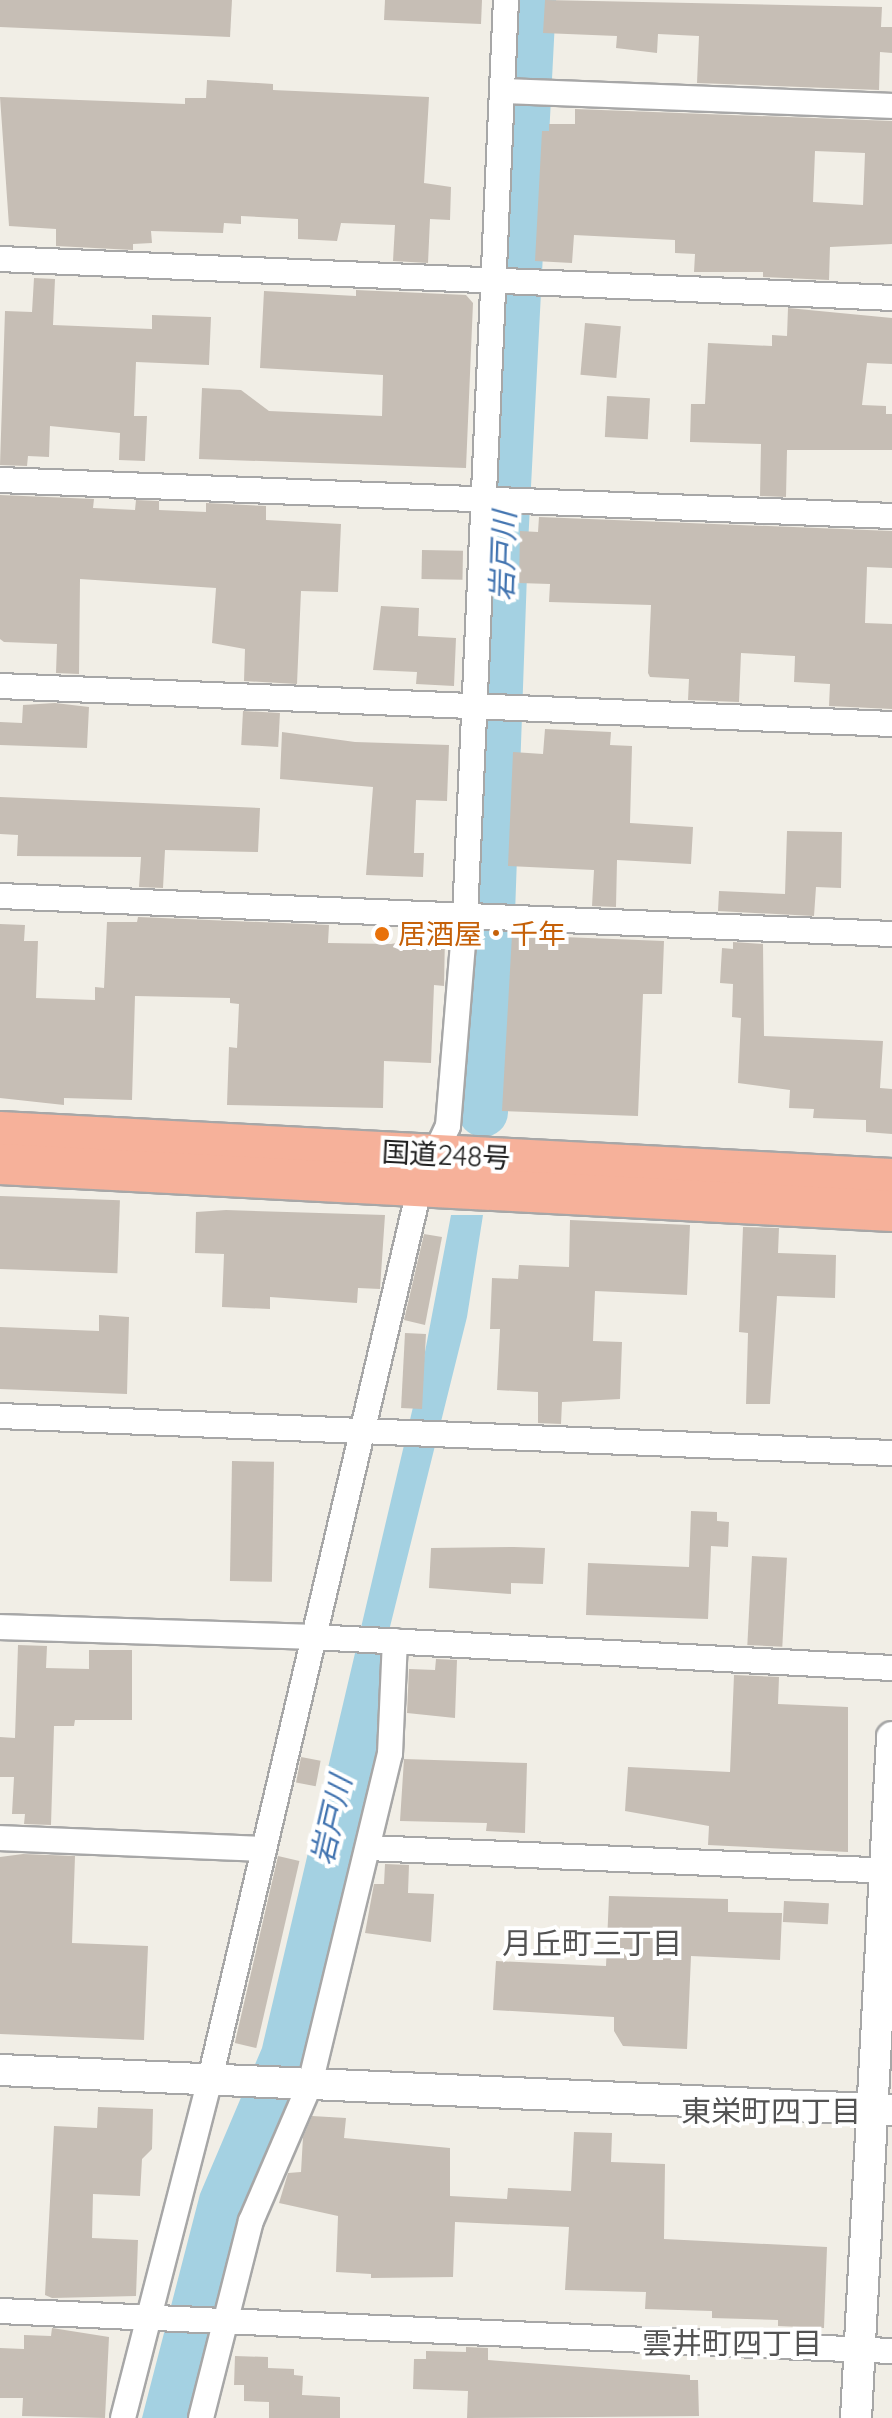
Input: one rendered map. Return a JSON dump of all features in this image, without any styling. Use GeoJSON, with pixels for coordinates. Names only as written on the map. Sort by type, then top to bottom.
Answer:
{"type":"FeatureCollection","features":[{"type":"Feature","properties":{"kind":"highway","name":"国道248号"},"geometry":{"type":"LineString","coordinates":[[0,1132],[892,1211]]}},
{"type":"Feature","properties":{"kind":"highway","name":"国道248号"},"geometry":{"type":"LineString","coordinates":[[0,1164],[892,1179]]}},
{"type":"Feature","properties":{"kind":"street"},"geometry":{"type":"LineString","coordinates":[[123,2418],[156,2319],[224,2080],[264,1849],[312,1637],[427,1170],[448,1126],[466,917],[506,0]]}},
{"type":"Feature","properties":{"kind":"street"},"geometry":{"type":"LineString","coordinates":[[504,92],[892,106]]}},
{"type":"Feature","properties":{"kind":"street"},"geometry":{"type":"LineString","coordinates":[[0,259],[892,298]]}},
{"type":"Feature","properties":{"kind":"street"},"geometry":{"type":"LineString","coordinates":[[0,480],[892,516]]}},
{"type":"Feature","properties":{"kind":"street"},"geometry":{"type":"LineString","coordinates":[[0,686],[892,724]]}},
{"type":"Feature","properties":{"kind":"street"},"geometry":{"type":"LineString","coordinates":[[0,896],[892,934]]}},
{"type":"Feature","properties":{"kind":"street"},"geometry":{"type":"LineString","coordinates":[[0,1416],[892,1453]]}},
{"type":"Feature","properties":{"kind":"street"},"geometry":{"type":"LineString","coordinates":[[0,1627],[312,1637],[892,1668]]}},
{"type":"Feature","properties":{"kind":"street"},"geometry":{"type":"LineString","coordinates":[[201,2418],[221,2322],[251,2221],[304,2084],[368,1848],[390,1754],[391,1641]]}},
{"type":"Feature","properties":{"kind":"street"},"geometry":{"type":"LineString","coordinates":[[856,2418],[882,2110],[892,1737]]}},
{"type":"Feature","properties":{"kind":"street"},"geometry":{"type":"LineString","coordinates":[[0,1838],[264,1849]]}},
{"type":"Feature","properties":{"kind":"street"},"geometry":{"type":"LineString","coordinates":[[368,1848],[889,1871]]}},
{"type":"Feature","properties":{"kind":"street"},"geometry":{"type":"LineString","coordinates":[[0,2070],[882,2110]]}},
{"type":"Feature","properties":{"kind":"street"},"geometry":{"type":"LineString","coordinates":[[0,2311],[892,2351]]}},
{"type":"Feature","properties":{"kind":"water"},"geometry":{"type":"Polygon","coordinates":[[[451,1215],[483,1215],[467,1317],[383,1655],[378,1752],[311,2051],[238,2222],[190,2418],[142,2418],[200,2194],[262,2048],[421,1373],[451,1215]]]}},
{"type":"Feature","properties":{"kind":"building"},"geometry":{"type":"Polygon","coordinates":[[[0,0],[232,0],[230,37],[0,27],[0,0]]]}},
{"type":"Feature","properties":{"kind":"building"},"geometry":{"type":"Polygon","coordinates":[[[385,0],[482,0],[481,24],[384,20],[385,0]]]}},
{"type":"Feature","properties":{"kind":"building"},"geometry":{"type":"Polygon","coordinates":[[[545,0],[882,7],[881,27],[892,27],[892,53],[880,52],[879,90],[697,83],[699,36],[658,34],[657,53],[616,48],[617,36],[543,33],[545,0]]]}},
{"type":"Feature","properties":{"kind":"building"},"geometry":{"type":"Polygon","coordinates":[[[207,80],[273,84],[273,90],[429,97],[424,183],[451,187],[450,220],[430,219],[428,263],[393,261],[395,225],[341,223],[337,241],[298,239],[298,219],[241,216],[241,224],[224,223],[223,233],[151,231],[152,243],[133,244],[133,250],[56,246],[56,229],[9,226],[0,97],[185,104],[185,98],[206,98],[207,80]]]}},
{"type":"Feature","properties":{"kind":"building"},"geometry":{"type":"Polygon","coordinates":[[[575,109],[892,121],[892,244],[830,247],[829,280],[763,277],[763,272],[694,272],[695,254],[675,253],[675,240],[574,235],[572,263],[535,261],[542,131],[549,131],[549,124],[575,124],[575,109]],[[815,151],[813,202],[863,205],[865,153],[815,151]]]}},
{"type":"Feature","properties":{"kind":"building"},"geometry":{"type":"Polygon","coordinates":[[[34,278],[55,279],[53,325],[152,329],[152,315],[211,317],[209,365],[136,362],[134,416],[147,416],[145,461],[119,460],[120,433],[50,426],[49,457],[28,456],[27,466],[0,465],[5,311],[32,312],[34,278]]]}},
{"type":"Feature","properties":{"kind":"building"},"geometry":{"type":"Polygon","coordinates":[[[356,290],[466,295],[473,303],[466,468],[199,459],[202,388],[241,390],[269,411],[382,416],[383,375],[260,368],[264,291],[356,296],[356,290]]]}},
{"type":"Feature","properties":{"kind":"building"},"geometry":{"type":"Polygon","coordinates":[[[788,308],[892,318],[892,364],[867,363],[862,405],[886,406],[886,414],[892,414],[892,450],[787,450],[786,497],[760,496],[761,444],[690,442],[691,404],[705,404],[708,343],[772,346],[772,335],[787,336],[788,308]]]}},
{"type":"Feature","properties":{"kind":"building"},"geometry":{"type":"Polygon","coordinates":[[[585,323],[621,326],[616,378],[580,375],[585,323]]]}},
{"type":"Feature","properties":{"kind":"building"},"geometry":{"type":"Polygon","coordinates":[[[607,396],[650,398],[648,439],[605,437],[607,396]]]}},
{"type":"Feature","properties":{"kind":"building"},"geometry":{"type":"Polygon","coordinates":[[[0,495],[94,499],[93,508],[135,510],[136,500],[159,501],[159,510],[206,512],[206,503],[266,506],[266,520],[341,524],[338,592],[301,591],[297,684],[244,681],[245,649],[212,643],[216,588],[80,579],[79,674],[56,673],[57,644],[4,642],[0,639],[0,495]]]}},
{"type":"Feature","properties":{"kind":"building"},"geometry":{"type":"Polygon","coordinates":[[[539,517],[892,531],[892,568],[867,567],[865,623],[892,624],[892,709],[829,706],[830,684],[794,682],[795,656],[741,653],[739,702],[688,700],[689,679],[650,677],[648,673],[651,605],[549,602],[550,584],[519,583],[520,531],[538,532],[539,517]]]}},
{"type":"Feature","properties":{"kind":"building"},"geometry":{"type":"Polygon","coordinates":[[[422,550],[463,551],[462,580],[421,579],[422,550]]]}},
{"type":"Feature","properties":{"kind":"building"},"geometry":{"type":"Polygon","coordinates":[[[381,606],[419,608],[418,636],[456,638],[454,686],[416,684],[417,672],[373,670],[381,606]]]}},
{"type":"Feature","properties":{"kind":"building"},"geometry":{"type":"Polygon","coordinates":[[[55,703],[89,707],[87,748],[0,745],[0,722],[22,723],[23,705],[55,703]]]}},
{"type":"Feature","properties":{"kind":"building"},"geometry":{"type":"Polygon","coordinates":[[[243,711],[280,713],[278,747],[241,745],[243,711]]]}},
{"type":"Feature","properties":{"kind":"building"},"geometry":{"type":"Polygon","coordinates":[[[545,729],[611,732],[610,745],[632,746],[630,823],[693,827],[691,864],[617,860],[616,907],[592,906],[594,870],[508,866],[513,752],[543,754],[545,729]]]}},
{"type":"Feature","properties":{"kind":"building"},"geometry":{"type":"Polygon","coordinates":[[[282,732],[355,742],[449,745],[447,801],[416,800],[414,853],[424,853],[423,877],[366,875],[373,787],[280,779],[282,732]]]}},
{"type":"Feature","properties":{"kind":"building"},"geometry":{"type":"Polygon","coordinates":[[[0,797],[260,808],[258,852],[165,850],[163,888],[139,887],[141,857],[17,856],[18,835],[0,834],[0,797]]]}},
{"type":"Feature","properties":{"kind":"building"},"geometry":{"type":"Polygon","coordinates":[[[787,831],[842,832],[841,888],[816,887],[814,916],[718,911],[719,891],[785,894],[787,831]]]}},
{"type":"Feature","properties":{"kind":"building"},"geometry":{"type":"Polygon","coordinates":[[[138,917],[329,925],[328,943],[391,944],[402,942],[403,929],[438,930],[437,935],[445,935],[444,986],[434,985],[431,1063],[384,1061],[383,1108],[227,1105],[229,1047],[237,1048],[239,1004],[230,1003],[230,998],[135,996],[132,1100],[64,1098],[64,1105],[0,1098],[0,924],[25,925],[24,941],[38,941],[36,998],[95,1000],[95,987],[104,988],[107,922],[137,922],[138,917]]]}},
{"type":"Feature","properties":{"kind":"building"},"geometry":{"type":"Polygon","coordinates":[[[512,935],[664,941],[662,994],[643,994],[638,1116],[502,1111],[512,935]]]}},
{"type":"Feature","properties":{"kind":"building"},"geometry":{"type":"Polygon","coordinates":[[[733,942],[763,944],[764,1036],[883,1041],[880,1088],[892,1089],[892,1134],[866,1132],[866,1120],[813,1118],[814,1109],[789,1108],[790,1090],[738,1083],[741,1018],[732,1017],[733,984],[720,983],[722,948],[733,949],[733,942]]]}},
{"type":"Feature","properties":{"kind":"building"},"geometry":{"type":"Polygon","coordinates":[[[0,1196],[120,1200],[117,1273],[0,1269],[0,1196]]]}},
{"type":"Feature","properties":{"kind":"building"},"geometry":{"type":"Polygon","coordinates":[[[226,1210],[385,1215],[380,1289],[358,1288],[357,1303],[270,1297],[270,1309],[222,1307],[224,1254],[195,1253],[196,1212],[226,1210]]]}},
{"type":"Feature","properties":{"kind":"building"},"geometry":{"type":"Polygon","coordinates":[[[570,1220],[690,1225],[687,1295],[595,1291],[593,1341],[622,1342],[620,1399],[562,1402],[561,1424],[538,1423],[538,1392],[497,1390],[500,1329],[490,1329],[492,1278],[518,1279],[519,1265],[569,1267],[570,1220]]]}},
{"type":"Feature","properties":{"kind":"building"},"geometry":{"type":"Polygon","coordinates":[[[743,1227],[779,1228],[778,1253],[836,1255],[835,1298],[777,1296],[770,1404],[746,1404],[748,1333],[739,1332],[743,1227]]]}},
{"type":"Feature","properties":{"kind":"building"},"geometry":{"type":"Polygon","coordinates":[[[424,1234],[442,1237],[425,1325],[404,1320],[424,1234]]]}},
{"type":"Feature","properties":{"kind":"building"},"geometry":{"type":"Polygon","coordinates":[[[99,1315],[129,1317],[127,1394],[0,1389],[0,1327],[99,1331],[99,1315]]]}},
{"type":"Feature","properties":{"kind":"building"},"geometry":{"type":"Polygon","coordinates":[[[405,1333],[426,1334],[422,1409],[401,1408],[405,1333]]]}},
{"type":"Feature","properties":{"kind":"building"},"geometry":{"type":"Polygon","coordinates":[[[232,1461],[274,1462],[272,1582],[230,1581],[232,1461]]]}},
{"type":"Feature","properties":{"kind":"building"},"geometry":{"type":"Polygon","coordinates":[[[691,1511],[717,1512],[717,1521],[729,1522],[728,1547],[711,1546],[708,1619],[586,1615],[588,1563],[689,1567],[691,1511]]]}},
{"type":"Feature","properties":{"kind":"building"},"geometry":{"type":"Polygon","coordinates":[[[431,1548],[545,1548],[543,1584],[511,1583],[511,1594],[429,1588],[431,1548]]]}},
{"type":"Feature","properties":{"kind":"building"},"geometry":{"type":"Polygon","coordinates":[[[752,1556],[787,1558],[782,1647],[747,1645],[752,1556]]]}},
{"type":"Feature","properties":{"kind":"building"},"geometry":{"type":"Polygon","coordinates":[[[18,1645],[47,1646],[46,1668],[89,1669],[89,1650],[132,1650],[132,1720],[75,1720],[74,1726],[54,1726],[51,1825],[24,1824],[25,1814],[12,1814],[14,1777],[0,1777],[0,1737],[15,1738],[18,1645]]]}},
{"type":"Feature","properties":{"kind":"building"},"geometry":{"type":"Polygon","coordinates":[[[436,1659],[457,1660],[455,1718],[407,1713],[409,1669],[435,1670],[436,1659]]]}},
{"type":"Feature","properties":{"kind":"building"},"geometry":{"type":"Polygon","coordinates":[[[734,1675],[779,1677],[778,1704],[848,1707],[848,1852],[708,1845],[709,1826],[625,1811],[628,1767],[730,1772],[734,1675]]]}},
{"type":"Feature","properties":{"kind":"building"},"geometry":{"type":"Polygon","coordinates":[[[301,1757],[321,1761],[316,1786],[296,1783],[301,1757]]]}},
{"type":"Feature","properties":{"kind":"building"},"geometry":{"type":"Polygon","coordinates":[[[404,1759],[527,1763],[525,1833],[486,1831],[487,1823],[400,1821],[404,1759]]]}},
{"type":"Feature","properties":{"kind":"building"},"geometry":{"type":"Polygon","coordinates":[[[23,1854],[75,1856],[72,1943],[148,1946],[144,2040],[0,2034],[0,1857],[23,1854]]]}},
{"type":"Feature","properties":{"kind":"building"},"geometry":{"type":"Polygon","coordinates":[[[278,1856],[299,1861],[256,2048],[235,2043],[278,1856]]]}},
{"type":"Feature","properties":{"kind":"building"},"geometry":{"type":"Polygon","coordinates":[[[385,1864],[409,1865],[408,1893],[434,1894],[431,1942],[365,1933],[374,1884],[384,1884],[385,1864]]]}},
{"type":"Feature","properties":{"kind":"building"},"geometry":{"type":"Polygon","coordinates":[[[609,1896],[728,1899],[728,1912],[782,1913],[780,1960],[691,1956],[687,2049],[623,2046],[614,2031],[614,2017],[493,2010],[496,1961],[606,1966],[609,1896]]]}},
{"type":"Feature","properties":{"kind":"building"},"geometry":{"type":"Polygon","coordinates":[[[784,1901],[829,1903],[828,1924],[783,1922],[784,1901]]]}},
{"type":"Feature","properties":{"kind":"building"},"geometry":{"type":"Polygon","coordinates":[[[98,2107],[153,2109],[152,2149],[142,2159],[140,2196],[93,2194],[92,2238],[138,2240],[136,2296],[52,2298],[45,2295],[54,2126],[97,2128],[98,2107]]]}},
{"type":"Feature","properties":{"kind":"building"},"geometry":{"type":"Polygon","coordinates":[[[312,2116],[346,2118],[344,2138],[450,2148],[450,2196],[507,2199],[508,2188],[571,2191],[574,2132],[612,2133],[611,2162],[665,2164],[664,2239],[827,2247],[824,2328],[778,2326],[778,2320],[712,2318],[712,2311],[645,2309],[646,2292],[565,2290],[569,2227],[455,2222],[453,2277],[371,2278],[371,2274],[336,2272],[338,2216],[279,2203],[288,2173],[301,2172],[303,2137],[312,2116]]]}},
{"type":"Feature","properties":{"kind":"building"},"geometry":{"type":"Polygon","coordinates":[[[52,2328],[109,2337],[105,2418],[22,2416],[23,2398],[0,2398],[0,2348],[24,2349],[24,2335],[51,2336],[52,2328]]]}},
{"type":"Feature","properties":{"kind":"building"},"geometry":{"type":"Polygon","coordinates":[[[466,2347],[488,2348],[488,2360],[690,2375],[690,2380],[698,2380],[699,2416],[467,2418],[468,2391],[413,2389],[414,2359],[426,2359],[426,2351],[466,2352],[466,2347]]]}},
{"type":"Feature","properties":{"kind":"building"},"geometry":{"type":"Polygon","coordinates":[[[235,2356],[268,2357],[268,2368],[294,2369],[294,2375],[303,2376],[302,2395],[340,2397],[340,2418],[269,2418],[269,2402],[244,2401],[244,2385],[234,2385],[235,2356]]]}},
{"type":"Feature","properties":{"kind":"waterway","name":"岩戸川"},"geometry":{"type":"LineString","coordinates":[[483,1112],[503,544],[531,0]]}},
{"type":"Feature","properties":{"kind":"place","name":"居酒屋・千年"},"geometry":{"type":"Point","coordinates":[382,934]}},
{"type":"Feature","properties":{"kind":"district","name":"月丘町三丁目"},"geometry":{"type":"Point","coordinates":[592,1943]}},
{"type":"Feature","properties":{"kind":"district","name":"東栄町四丁目"},"geometry":{"type":"Point","coordinates":[771,2111]}},
{"type":"Feature","properties":{"kind":"district","name":"雲井町四丁目"},"geometry":{"type":"Point","coordinates":[732,2343]}}]}
